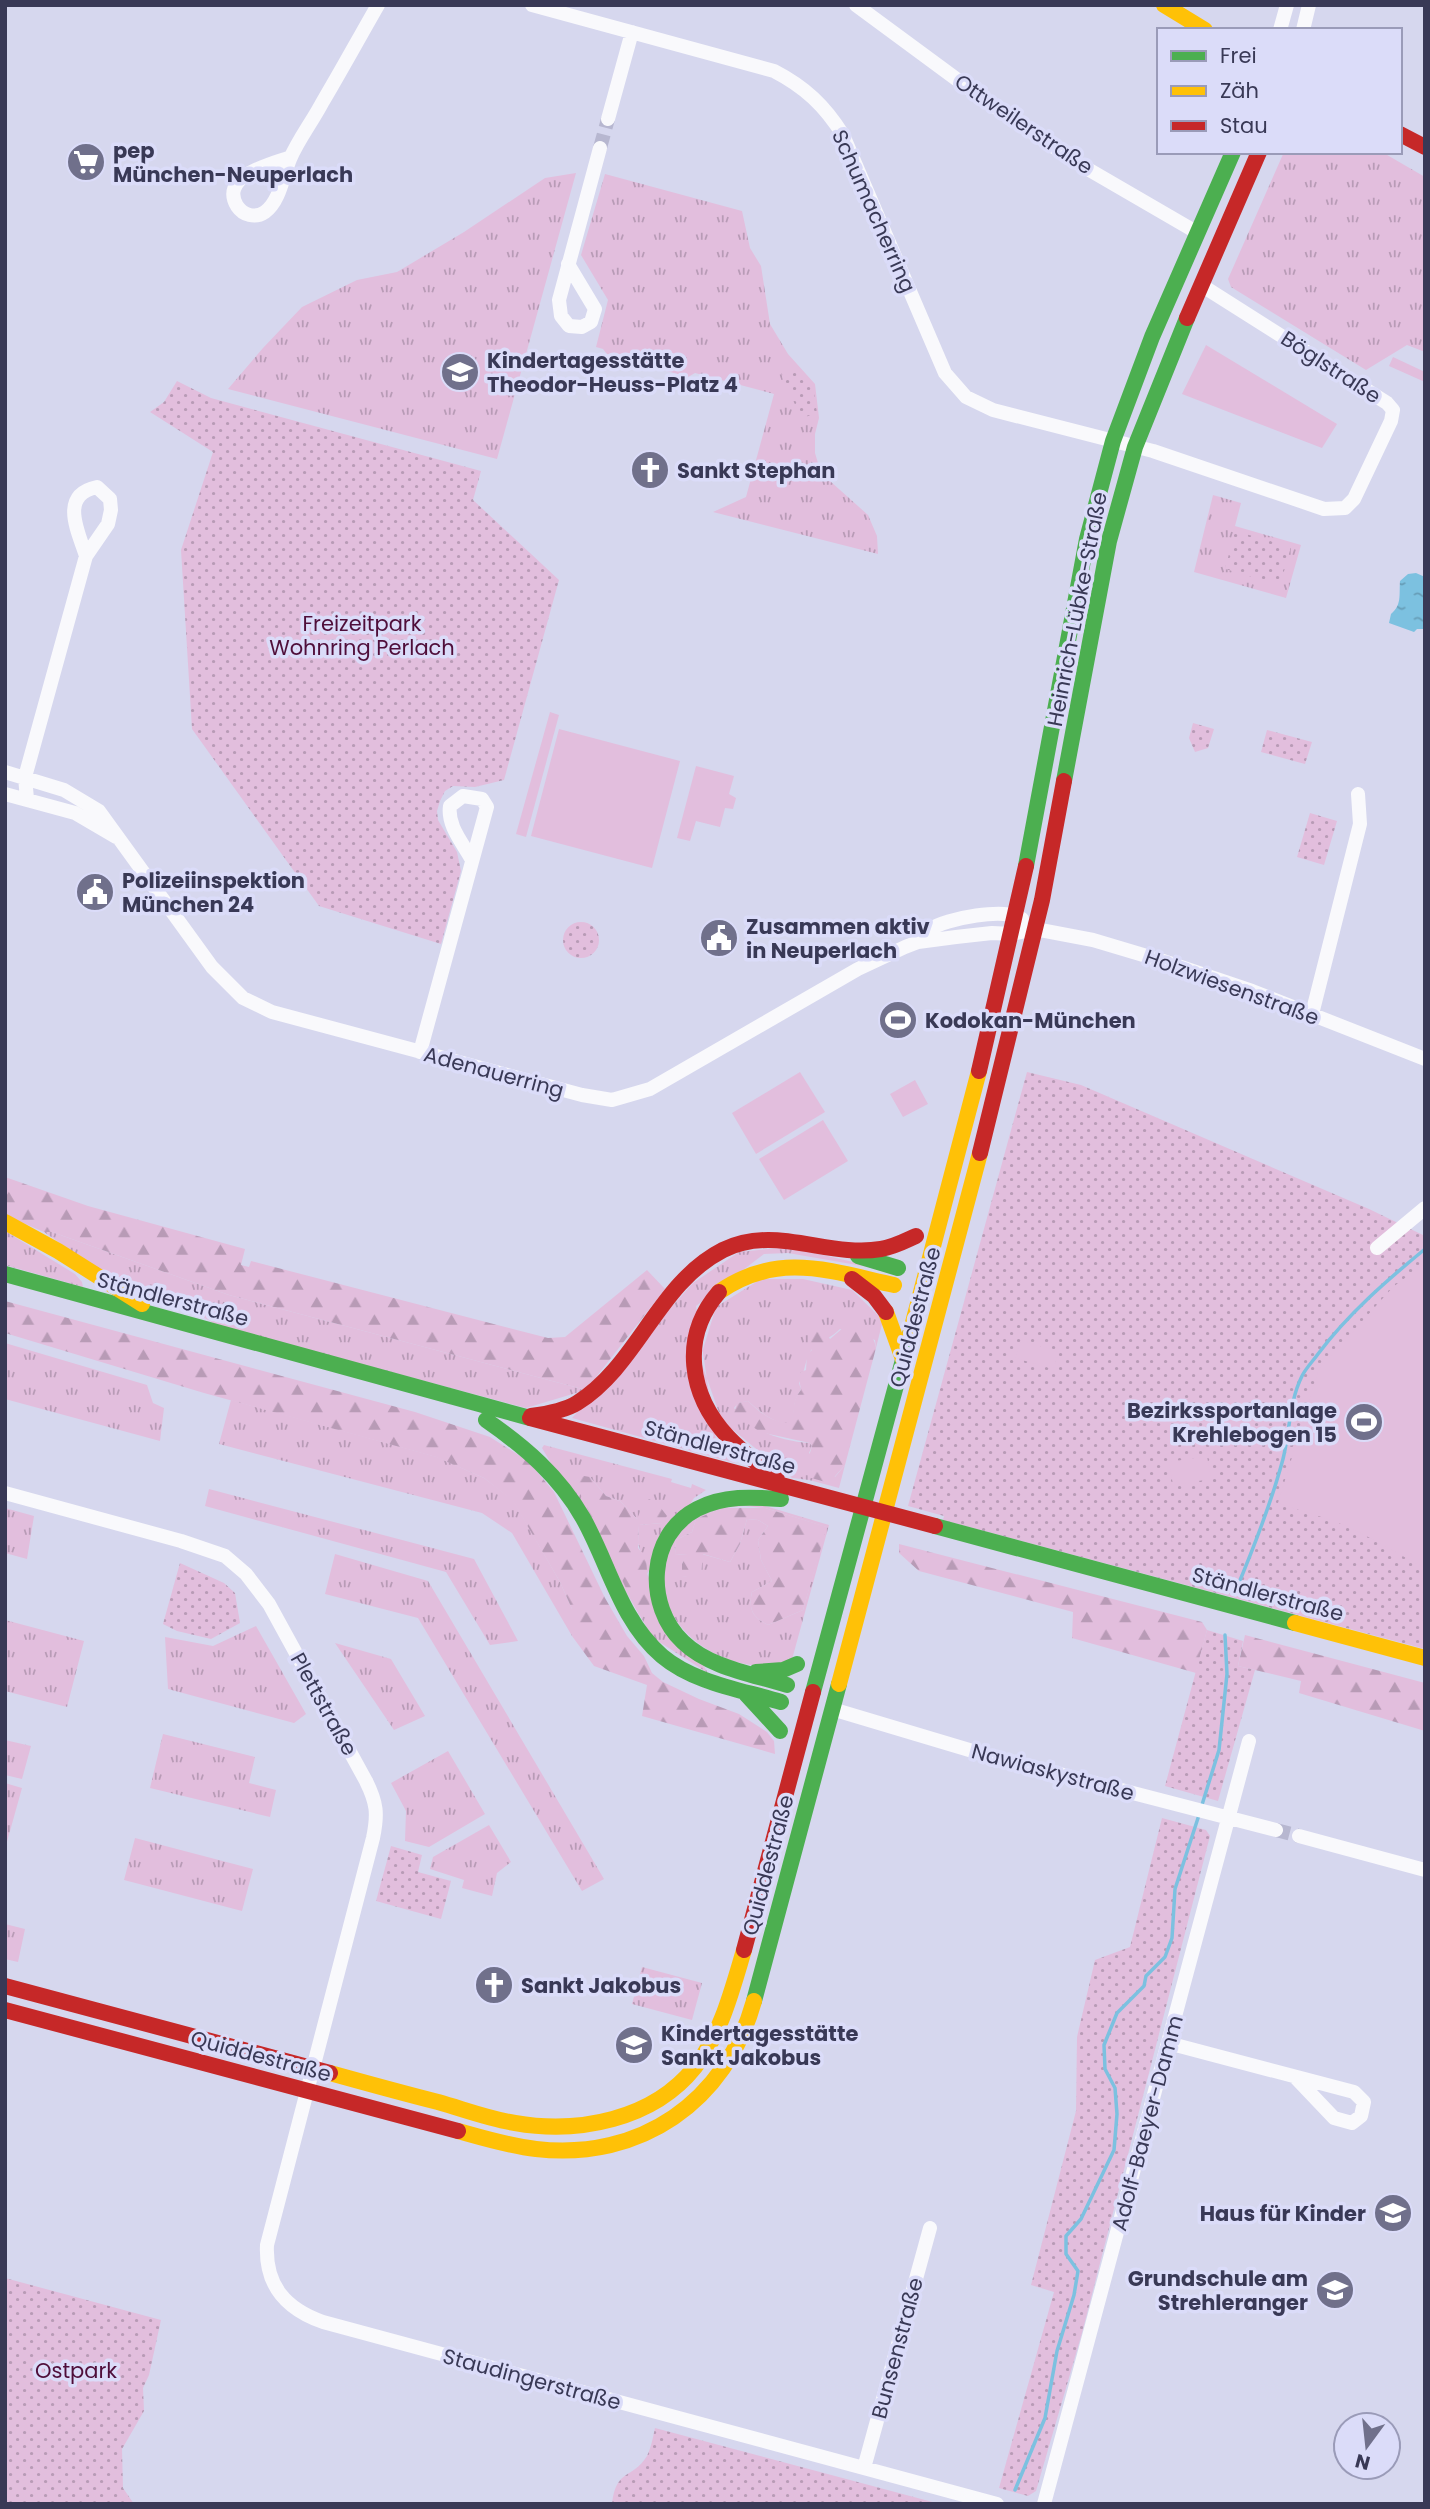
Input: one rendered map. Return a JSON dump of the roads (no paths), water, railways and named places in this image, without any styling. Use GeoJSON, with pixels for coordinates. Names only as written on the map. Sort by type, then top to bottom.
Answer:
{"type":"FeatureCollection","features":[{"type":"Feature","properties":{"kind":"main road"},"geometry":{"type":"LineString","coordinates":[[1164,5],[1202,28]]}},
{"type":"Feature","properties":{"kind":"main road"},"geometry":{"type":"LineString","coordinates":[[1402,135],[1425,147]]}},
{"type":"Feature","properties":{"kind":"main road","name":"Heinrich-Lübke-Straße"},"geometry":{"type":"LineString","coordinates":[[1016,914],[1087,539],[1113,441],[1152,337],[1232,154]]}},
{"type":"Feature","properties":{"kind":"main road","name":"Heinrich-Lübke-Straße"},"geometry":{"type":"LineString","coordinates":[[1035,929],[1109,541],[1135,447],[1258,154]]}},
{"type":"Feature","properties":{"kind":"main road","name":"Quiddestraße"},"geometry":{"type":"LineString","coordinates":[[5,1986],[514,2123],[536,2126],[584,2126],[626,2117],[657,2100],[687,2076],[710,2044],[728,2003],[945,1206],[1016,914]]}},
{"type":"Feature","properties":{"kind":"main road","name":"Quiddestraße"},"geometry":{"type":"LineString","coordinates":[[5,2010],[535,2150],[587,2151],[634,2139],[672,2119],[705,2091],[734,2051],[751,2011],[944,1290],[1035,929]]}},
{"type":"Feature","properties":{"kind":"main road"},"geometry":{"type":"LineString","coordinates":[[527,1417],[561,1409],[588,1395],[624,1359],[679,1287],[699,1266],[725,1248],[756,1240],[786,1239],[825,1246],[875,1250],[895,1247],[916,1236],[945,1206]]}},
{"type":"Feature","properties":{"kind":"main road"},"geometry":{"type":"LineString","coordinates":[[5,1222],[46,1242],[144,1305],[152,1315]]}},
{"type":"Feature","properties":{"kind":"main road"},"geometry":{"type":"LineString","coordinates":[[825,1246],[898,1268],[924,1284],[944,1290]]}},
{"type":"Feature","properties":{"kind":"main road"},"geometry":{"type":"LineString","coordinates":[[784,1492],[740,1450],[715,1421],[698,1390],[692,1358],[697,1324],[704,1309],[724,1286],[764,1269],[789,1267],[894,1285],[924,1284]]}},
{"type":"Feature","properties":{"kind":"main road","name":"Ständlerstraße"},"geometry":{"type":"LineString","coordinates":[[5,1274],[527,1417],[804,1498],[1425,1657]]}},
{"type":"Feature","properties":{"kind":"main road"},"geometry":{"type":"LineString","coordinates":[[849,1276],[873,1296],[886,1312],[903,1359]]}},
{"type":"Feature","properties":{"kind":"main road","name":"Ständlerstraße"},"geometry":{"type":"LineString","coordinates":[[5,1289],[486,1420],[784,1492]]}},
{"type":"Feature","properties":{"kind":"main road"},"geometry":{"type":"LineString","coordinates":[[486,1420],[524,1448],[570,1496],[627,1614],[650,1646],[687,1673],[781,1702],[811,1700]]}},
{"type":"Feature","properties":{"kind":"main road"},"geometry":{"type":"LineString","coordinates":[[784,1492],[717,1500],[698,1508],[671,1530],[660,1548],[657,1561],[657,1598],[662,1613],[676,1635],[704,1656],[787,1685],[832,1709]]}},
{"type":"Feature","properties":{"kind":"main road","name":"Ständlerstraße"},"geometry":{"type":"LineString","coordinates":[[939,1534],[1425,1671]]}},
{"type":"Feature","properties":{"kind":"main road"},"geometry":{"type":"LineString","coordinates":[[751,1672],[783,1670],[797,1664],[828,1638]]}},
{"type":"Feature","properties":{"kind":"main road"},"geometry":{"type":"LineString","coordinates":[[743,1691],[780,1731],[795,1757]]}},
{"type":"Feature","properties":{"kind":"street"},"geometry":{"type":"LineString","coordinates":[[291,157],[238,180],[233,189],[233,197],[240,210],[247,215],[258,215],[273,203],[291,157],[378,5]]}},
{"type":"Feature","properties":{"kind":"street","name":"Schumacherring"},"geometry":{"type":"LineString","coordinates":[[532,5],[774,71],[802,87],[819,100],[843,135],[945,373],[954,386],[966,397],[993,410],[1135,447]]}},
{"type":"Feature","properties":{"kind":"street","name":"Ottweilerstraße"},"geometry":{"type":"LineString","coordinates":[[856,5],[978,95],[1074,161],[1198,233]]}},
{"type":"Feature","properties":{"kind":"street"},"geometry":{"type":"LineString","coordinates":[[1281,28],[1287,5]]}},
{"type":"Feature","properties":{"kind":"street"},"geometry":{"type":"LineString","coordinates":[[1303,28],[1309,5]]}},
{"type":"Feature","properties":{"kind":"street"},"geometry":{"type":"LineString","coordinates":[[608,119],[632,32]]}},
{"type":"Feature","properties":{"kind":"street"},"geometry":{"type":"LineString","coordinates":[[568,264],[600,148]]}},
{"type":"Feature","properties":{"kind":"street","name":"Böglstraße"},"geometry":{"type":"LineString","coordinates":[[1135,447],[1324,509],[1345,509],[1354,499],[1391,421],[1393,411],[1387,402],[1201,285]]}},
{"type":"Feature","properties":{"kind":"street"},"geometry":{"type":"LineString","coordinates":[[27,799],[25,777],[86,556]]}},
{"type":"Feature","properties":{"kind":"street","name":"Adenauerring"},"geometry":{"type":"LineString","coordinates":[[5,772],[64,790],[92,806],[112,826],[212,967],[243,998],[272,1012],[582,1095],[612,1100],[633,1096],[661,1084],[858,969],[918,942],[992,933],[1012,934],[1035,929]]}},
{"type":"Feature","properties":{"kind":"street"},"geometry":{"type":"LineString","coordinates":[[1312,1014],[1360,824],[1358,793]]}},
{"type":"Feature","properties":{"kind":"street","name":"Adenauerring"},"geometry":{"type":"LineString","coordinates":[[5,794],[75,813],[118,838]]}},
{"type":"Feature","properties":{"kind":"street"},"geometry":{"type":"LineString","coordinates":[[420,1052],[472,860]]}},
{"type":"Feature","properties":{"kind":"street","name":"Adenauerring"},"geometry":{"type":"LineString","coordinates":[[918,942],[929,930],[948,922],[997,913],[1016,914]]}},
{"type":"Feature","properties":{"kind":"street"},"geometry":{"type":"LineString","coordinates":[[1016,914],[1035,929]]}},
{"type":"Feature","properties":{"kind":"street","name":"Holzwiesenstraße"},"geometry":{"type":"LineString","coordinates":[[1035,929],[1093,940],[1160,960],[1312,1014],[1425,1059]]}},
{"type":"Feature","properties":{"kind":"street"},"geometry":{"type":"LineString","coordinates":[[1377,1248],[1425,1208]]}},
{"type":"Feature","properties":{"kind":"street","name":"Plettstraße"},"geometry":{"type":"LineString","coordinates":[[5,1493],[181,1541],[225,1556],[246,1574],[269,1604],[366,1781],[376,1803],[373,1838],[307,2090]]}},
{"type":"Feature","properties":{"kind":"street","name":"Nawiaskystraße"},"geometry":{"type":"LineString","coordinates":[[832,1709],[986,1755],[1276,1830]]}},
{"type":"Feature","properties":{"kind":"street","name":"Adolf-Baeyer-Damm"},"geometry":{"type":"LineString","coordinates":[[1044,2504],[1249,1741]]}},
{"type":"Feature","properties":{"kind":"street"},"geometry":{"type":"LineString","coordinates":[[1299,1836],[1425,1870]]}},
{"type":"Feature","properties":{"kind":"street"},"geometry":{"type":"LineString","coordinates":[[1168,2043],[1316,2081],[1359,2095],[1364,2102],[1361,2116],[1352,2123],[1334,2118],[1294,2077]]}},
{"type":"Feature","properties":{"kind":"street","name":"Staudingerstraße"},"geometry":{"type":"LineString","coordinates":[[307,2090],[267,2245],[267,2262],[273,2283],[282,2297],[298,2312],[323,2322],[997,2504]]}},
{"type":"Feature","properties":{"kind":"street","name":"Bunsenstraße"},"geometry":{"type":"LineString","coordinates":[[864,2468],[930,2228]]}},
{"type":"Feature","properties":{"kind":"water"},"geometry":{"type":"Polygon","coordinates":[[[1416,573],[1425,577],[1425,629],[1417,629],[1414,632],[1389,623],[1398,603],[1400,581],[1408,574],[1416,573]]]}},
{"type":"Feature","properties":{"kind":"waterway"},"geometry":{"type":"LineString","coordinates":[[1236,1590],[1273,1492],[1283,1459],[1295,1396],[1304,1373],[1355,1312],[1425,1249]]}},
{"type":"Feature","properties":{"kind":"waterway"},"geometry":{"type":"LineString","coordinates":[[1201,1808],[1219,1750],[1227,1674],[1225,1635]]}},
{"type":"Feature","properties":{"kind":"waterway"},"geometry":{"type":"LineString","coordinates":[[1015,2490],[1045,2418],[1057,2351],[1074,2295],[1078,2271],[1066,2254],[1066,2236],[1081,2219],[1114,2150],[1117,2114],[1115,2088],[1105,2069],[1104,2045],[1117,2013],[1144,1986],[1146,1976],[1165,1957],[1172,1938],[1175,1889],[1199,1815]]}},
{"type":"Feature","properties":{"kind":"tunnel"},"geometry":{"type":"LineString","coordinates":[[600,148],[608,119]]}},
{"type":"Feature","properties":{"kind":"tunnel"},"geometry":{"type":"LineString","coordinates":[[1276,1830],[1299,1836]]}},
{"type":"Feature","properties":{"kind":"place","name":"pep München-Neuperlach"},"geometry":{"type":"Point","coordinates":[86,162]}},
{"type":"Feature","properties":{"kind":"place","name":"Kindertagesstätte Theodor-Heuss-Platz 4"},"geometry":{"type":"Point","coordinates":[460,372]}},
{"type":"Feature","properties":{"kind":"place","name":"Sankt Stephan"},"geometry":{"type":"Point","coordinates":[650,470]}},
{"type":"Feature","properties":{"kind":"place","name":"Polizeiinspektion München 24"},"geometry":{"type":"Point","coordinates":[95,892]}},
{"type":"Feature","properties":{"kind":"place","name":"Zusammen aktiv in Neuperlach"},"geometry":{"type":"Point","coordinates":[719,938]}},
{"type":"Feature","properties":{"kind":"place","name":"Kodokan-München"},"geometry":{"type":"Point","coordinates":[898,1020]}},
{"type":"Feature","properties":{"kind":"place","name":"Bezirkssportanlage Krehlebogen 15"},"geometry":{"type":"Point","coordinates":[1364,1422]}},
{"type":"Feature","properties":{"kind":"place","name":"Sankt Jakobus"},"geometry":{"type":"Point","coordinates":[494,1985]}},
{"type":"Feature","properties":{"kind":"place","name":"Kindertagesstätte Sankt Jakobus"},"geometry":{"type":"Point","coordinates":[634,2045]}},
{"type":"Feature","properties":{"kind":"place","name":"Haus für Kinder"},"geometry":{"type":"Point","coordinates":[1393,2213]}},
{"type":"Feature","properties":{"kind":"place","name":"Grundschule am Strehleranger"},"geometry":{"type":"Point","coordinates":[1335,2290]}},
{"type":"Feature","properties":{"kind":"park label","name":"Freizeitpark Wohnring Perlach"},"geometry":{"type":"Point","coordinates":[362,635]}},
{"type":"Feature","properties":{"kind":"park label","name":"Ostpark"},"geometry":{"type":"Point","coordinates":[76,2370]}}]}
